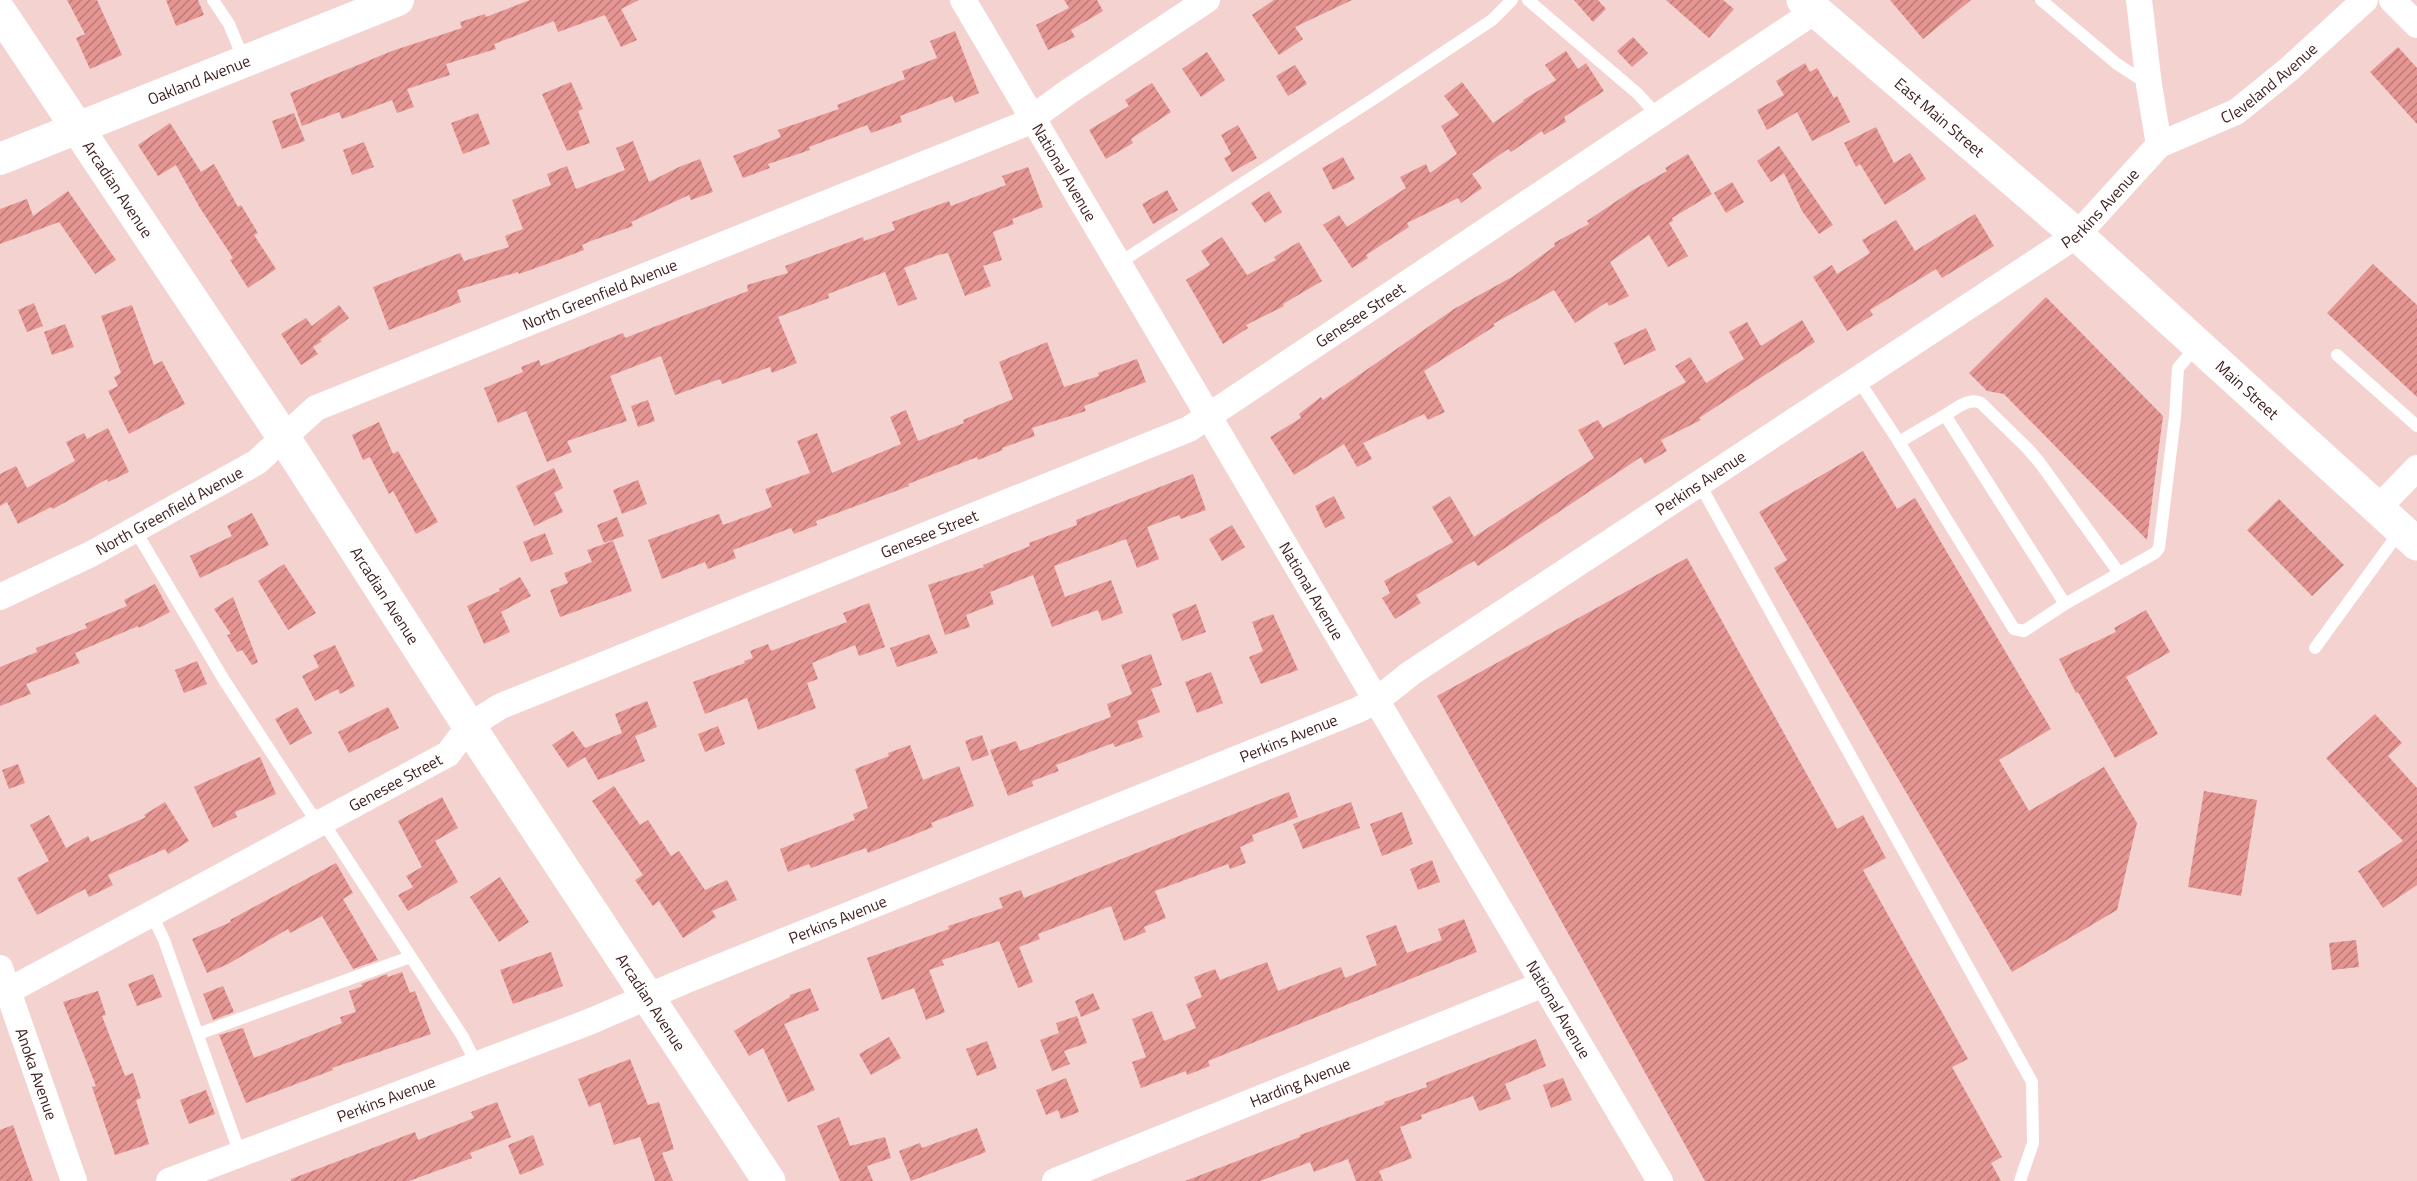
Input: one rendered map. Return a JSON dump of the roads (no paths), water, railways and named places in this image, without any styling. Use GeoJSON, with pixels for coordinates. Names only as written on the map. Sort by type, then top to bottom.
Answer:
{"type":"FeatureCollection","features":[{"type":"Feature","properties":{"kind":"main road","name":"East Main Street"},"geometry":{"type":"LineString","coordinates":[[1809,5],[2077,234]]}},
{"type":"Feature","properties":{"kind":"main road","name":"Arcadian Avenue"},"geometry":{"type":"LineString","coordinates":[[0,12],[284,438],[469,726],[769,1181]]}},
{"type":"Feature","properties":{"kind":"main road","name":"Main Street"},"geometry":{"type":"LineString","coordinates":[[2077,234],[2398,528]]}},
{"type":"Feature","properties":{"kind":"street","name":"Oakland Avenue"},"geometry":{"type":"LineString","coordinates":[[0,159],[398,0]]}},
{"type":"Feature","properties":{"kind":"street","name":"National Avenue"},"geometry":{"type":"LineString","coordinates":[[963,0],[1660,1181]]}},
{"type":"Feature","properties":{"kind":"street","name":"North Greenfield Avenue"},"geometry":{"type":"LineString","coordinates":[[0,597],[54,573],[257,462],[316,408],[1024,124],[1207,0]]}},
{"type":"Feature","properties":{"kind":"street"},"geometry":{"type":"LineString","coordinates":[[2139,0],[2148,85],[2159,145]]}},
{"type":"Feature","properties":{"kind":"street","name":"Cleveland Avenue"},"geometry":{"type":"LineString","coordinates":[[2159,145],[2236,112],[2288,70],[2365,0]]}},
{"type":"Feature","properties":{"kind":"street"},"geometry":{"type":"LineString","coordinates":[[2392,0],[2417,25]]}},
{"type":"Feature","properties":{"kind":"street","name":"Genesee Street"},"geometry":{"type":"LineString","coordinates":[[4,979],[152,915],[448,754],[469,726],[501,706],[1189,429],[1659,117],[1809,5]]}},
{"type":"Feature","properties":{"kind":"street","name":"Perkins Avenue"},"geometry":{"type":"LineString","coordinates":[[169,1181],[648,998],[682,982],[1350,714],[1377,700],[1411,673],[2077,234],[2159,145]]}},
{"type":"Feature","properties":{"kind":"street"},"geometry":{"type":"LineString","coordinates":[[2398,528],[2417,468]]}},
{"type":"Feature","properties":{"kind":"street","name":"Anoka Avenue"},"geometry":{"type":"LineString","coordinates":[[4,979],[74,1181]]}},
{"type":"Feature","properties":{"kind":"street","name":"Harding Avenue"},"geometry":{"type":"LineString","coordinates":[[1055,1181],[1544,984]]}},
{"type":"Feature","properties":{"kind":"lane"},"geometry":{"type":"LineString","coordinates":[[213,0],[230,24],[244,61]]}},
{"type":"Feature","properties":{"kind":"lane"},"geometry":{"type":"LineString","coordinates":[[1119,263],[1492,20],[1512,0]]}},
{"type":"Feature","properties":{"kind":"lane"},"geometry":{"type":"LineString","coordinates":[[1528,0],[1638,94],[1659,117]]}},
{"type":"Feature","properties":{"kind":"lane"},"geometry":{"type":"LineString","coordinates":[[2041,0],[2117,64],[2148,85]]}},
{"type":"Feature","properties":{"kind":"lane"},"geometry":{"type":"LineString","coordinates":[[1857,378],[2014,629],[2024,631],[2065,604],[2155,553],[2161,543],[2178,368],[2199,344]]}},
{"type":"Feature","properties":{"kind":"lane"},"geometry":{"type":"LineString","coordinates":[[2337,355],[2417,426]]}},
{"type":"Feature","properties":{"kind":"lane"},"geometry":{"type":"LineString","coordinates":[[1899,442],[1969,401],[1976,400],[2040,463],[2119,573]]}},
{"type":"Feature","properties":{"kind":"lane"},"geometry":{"type":"LineString","coordinates":[[1945,415],[2065,604]]}},
{"type":"Feature","properties":{"kind":"lane"},"geometry":{"type":"LineString","coordinates":[[1699,483],[2032,1082],[2033,1143],[2020,1181]]}},
{"type":"Feature","properties":{"kind":"lane"},"geometry":{"type":"LineString","coordinates":[[2315,648],[2398,528]]}},
{"type":"Feature","properties":{"kind":"lane"},"geometry":{"type":"LineString","coordinates":[[135,530],[230,689],[310,812],[323,822],[463,1037],[477,1065]]}},
{"type":"Feature","properties":{"kind":"lane"},"geometry":{"type":"LineString","coordinates":[[152,915],[164,940],[240,1154]]}},
{"type":"Feature","properties":{"kind":"lane"},"geometry":{"type":"LineString","coordinates":[[198,1034],[410,957]]}}]}
